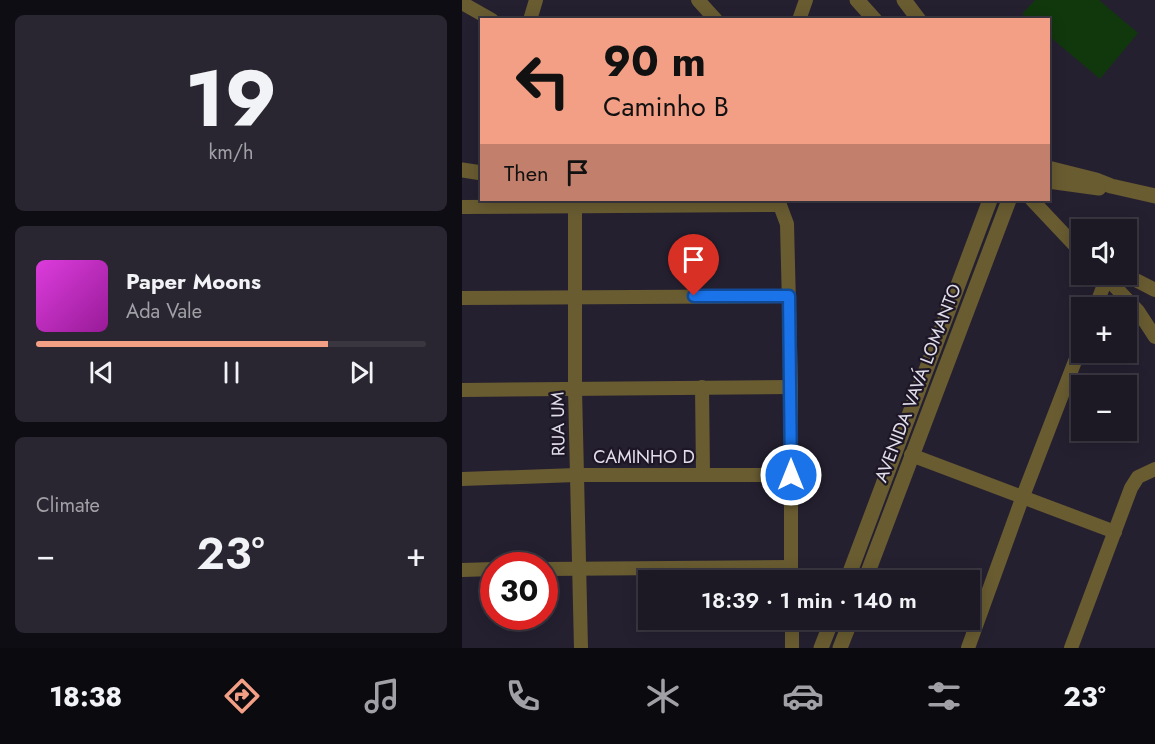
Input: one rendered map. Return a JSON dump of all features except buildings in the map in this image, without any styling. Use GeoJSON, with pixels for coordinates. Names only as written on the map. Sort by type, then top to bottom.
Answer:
{"type":"FeatureCollection","features":[{"type":"Feature","properties":{"kind":"street"},"geometry":{"type":"LineString","coordinates":[[531,18],[537,0]]}},
{"type":"Feature","properties":{"kind":"street"},"geometry":{"type":"LineString","coordinates":[[698,0],[714,18]]}},
{"type":"Feature","properties":{"kind":"street"},"geometry":{"type":"LineString","coordinates":[[800,18],[806,0]]}},
{"type":"Feature","properties":{"kind":"street"},"geometry":{"type":"LineString","coordinates":[[857,0],[873,18]]}},
{"type":"Feature","properties":{"kind":"street"},"geometry":{"type":"LineString","coordinates":[[462,3],[488,18]]}},
{"type":"Feature","properties":{"kind":"street"},"geometry":{"type":"LineString","coordinates":[[1050,168],[1155,196]]}},
{"type":"Feature","properties":{"kind":"street"},"geometry":{"type":"LineString","coordinates":[[462,170],[480,169]]}},
{"type":"Feature","properties":{"kind":"street"},"geometry":{"type":"LineString","coordinates":[[1050,181],[1092,187],[1111,186]]}},
{"type":"Feature","properties":{"kind":"street","name":"AVENIDA VAVÁ LOMANTO"},"geometry":{"type":"LineString","coordinates":[[851,570],[990,201]]}},
{"type":"Feature","properties":{"kind":"street","name":"AVENIDA VAVÁ LOMANTO"},"geometry":{"type":"LineString","coordinates":[[869,570],[1009,201]]}},
{"type":"Feature","properties":{"kind":"street"},"geometry":{"type":"LineString","coordinates":[[1033,201],[1071,241]]}},
{"type":"Feature","properties":{"kind":"street"},"geometry":{"type":"LineString","coordinates":[[462,207],[576,202],[779,202],[787,224],[791,387],[791,570]]}},
{"type":"Feature","properties":{"kind":"street","name":"RUA UM"},"geometry":{"type":"LineString","coordinates":[[576,202],[575,389],[581,648]]}},
{"type":"Feature","properties":{"kind":"street"},"geometry":{"type":"LineString","coordinates":[[1137,281],[1155,290]]}},
{"type":"Feature","properties":{"kind":"street"},"geometry":{"type":"LineString","coordinates":[[1113,285],[1138,311],[1155,336]]}},
{"type":"Feature","properties":{"kind":"street"},"geometry":{"type":"LineString","coordinates":[[462,298],[789,296]]}},
{"type":"Feature","properties":{"kind":"street"},"geometry":{"type":"LineString","coordinates":[[968,648],[1074,363]]}},
{"type":"Feature","properties":{"kind":"street"},"geometry":{"type":"LineString","coordinates":[[702,387],[703,474]]}},
{"type":"Feature","properties":{"kind":"street"},"geometry":{"type":"LineString","coordinates":[[462,390],[791,387]]}},
{"type":"Feature","properties":{"kind":"street"},"geometry":{"type":"LineString","coordinates":[[911,454],[1115,532]]}},
{"type":"Feature","properties":{"kind":"street"},"geometry":{"type":"LineString","coordinates":[[1071,648],[1131,488],[1138,477],[1155,469]]}},
{"type":"Feature","properties":{"kind":"street","name":"CAMINHO D"},"geometry":{"type":"LineString","coordinates":[[462,479],[576,475],[791,475]]}},
{"type":"Feature","properties":{"kind":"street"},"geometry":{"type":"LineString","coordinates":[[462,570],[480,569]]}},
{"type":"Feature","properties":{"kind":"street"},"geometry":{"type":"LineString","coordinates":[[558,569],[649,570]]}},
{"type":"Feature","properties":{"kind":"street"},"geometry":{"type":"LineString","coordinates":[[792,630],[792,648]]}},
{"type":"Feature","properties":{"kind":"street"},"geometry":{"type":"LineString","coordinates":[[821,648],[828,630]]}},
{"type":"Feature","properties":{"kind":"street"},"geometry":{"type":"LineString","coordinates":[[840,648],[847,630]]}},
{"type":"Feature","properties":{"kind":"green space"},"geometry":{"type":"Polygon","coordinates":[[[1035,0],[1099,0],[1138,33],[1100,79],[1050,37],[1050,18],[1028,18],[1022,14],[1035,0]]]}},
{"type":"Feature","properties":{"kind":"route"},"geometry":{"type":"LineString","coordinates":[[694,296],[789,296],[791,475]]}}]}
